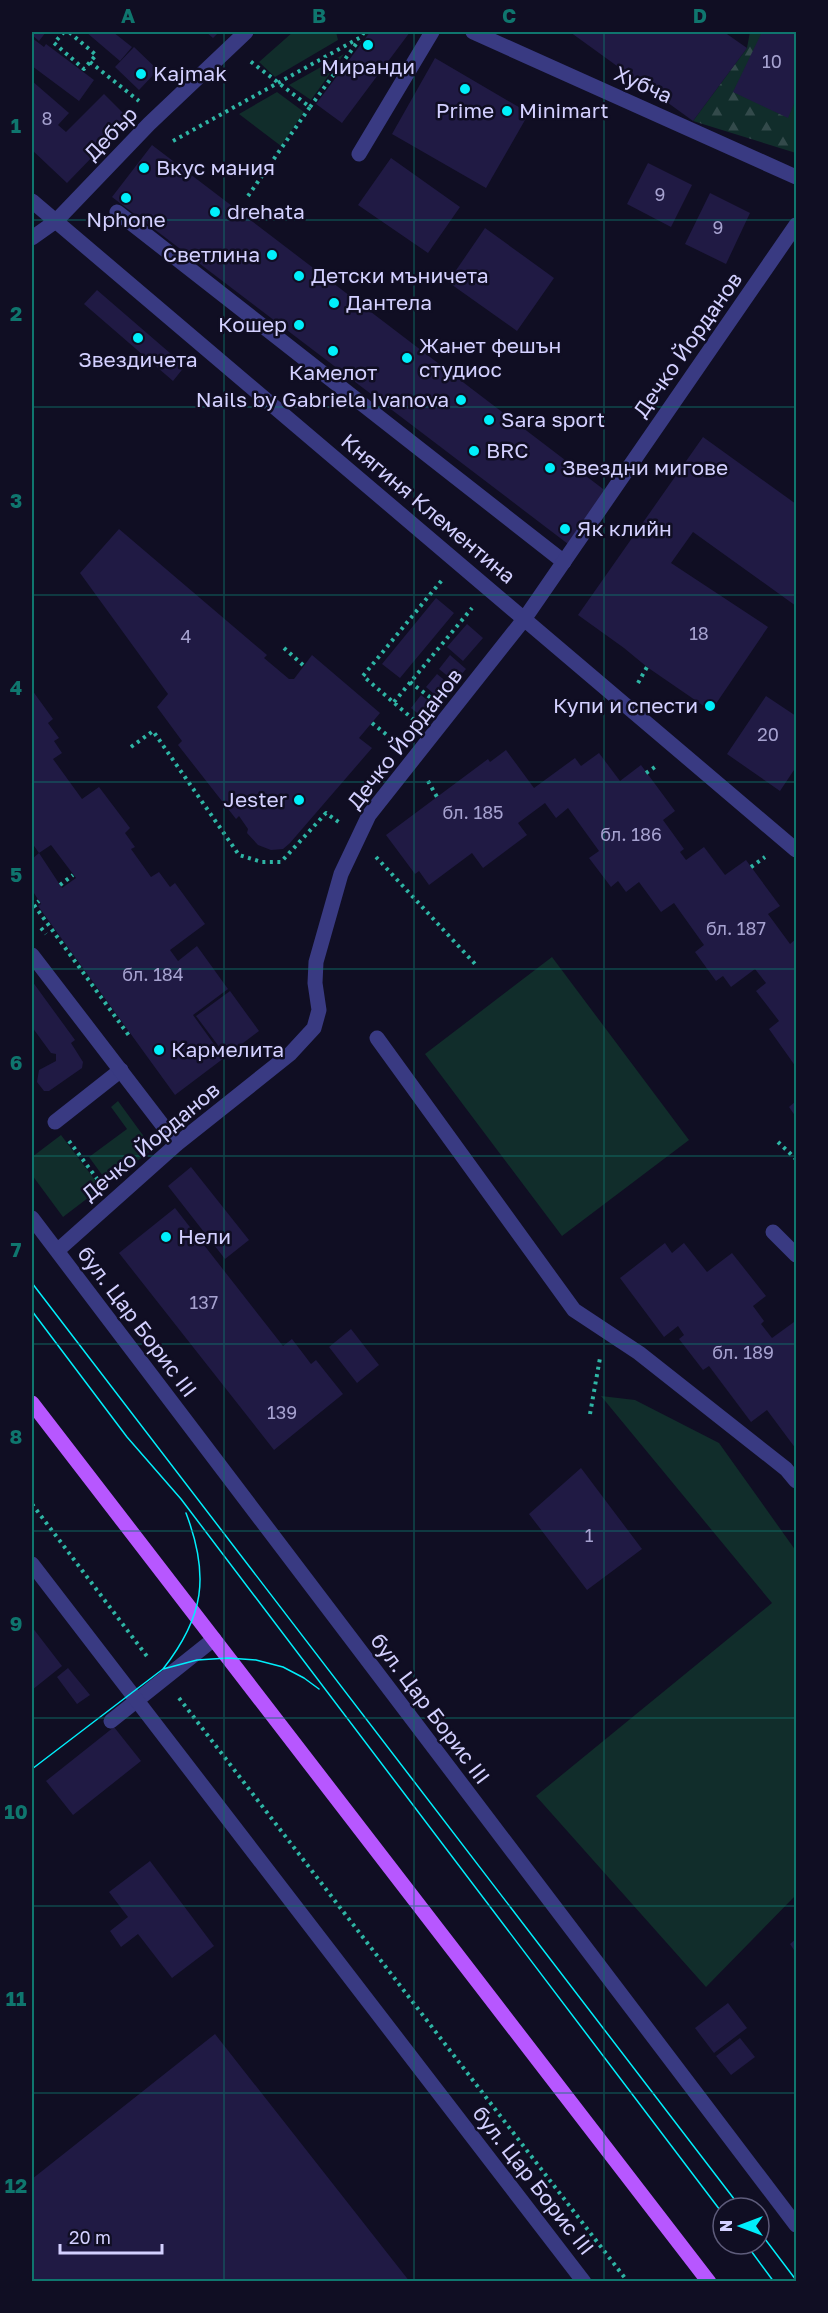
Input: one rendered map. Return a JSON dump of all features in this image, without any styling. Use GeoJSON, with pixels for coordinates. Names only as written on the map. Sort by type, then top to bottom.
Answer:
{"type":"FeatureCollection","features":[{"type":"Feature","properties":{"kind":"main road"},"geometry":{"type":"LineString","coordinates":[[32,1403],[709,2282]]}},
{"type":"Feature","properties":{"kind":"street","name":"Дебър"},"geometry":{"type":"LineString","coordinates":[[32,238],[56,221],[158,116],[246,32]]}},
{"type":"Feature","properties":{"kind":"street"},"geometry":{"type":"LineString","coordinates":[[359,154],[432,32]]}},
{"type":"Feature","properties":{"kind":"street","name":"Хубча"},"geometry":{"type":"LineString","coordinates":[[473,32],[796,177]]}},
{"type":"Feature","properties":{"kind":"street","name":"Княгиня Клементина"},"geometry":{"type":"LineString","coordinates":[[32,201],[796,850]]}},
{"type":"Feature","properties":{"kind":"street"},"geometry":{"type":"LineString","coordinates":[[117,212],[564,562]]}},
{"type":"Feature","properties":{"kind":"street","name":"Дечко Йорданов"},"geometry":{"type":"LineString","coordinates":[[57,1251],[177,1144],[290,1054],[314,1028],[319,1010],[315,983],[316,962],[341,874],[369,815],[525,618],[796,225]]}},
{"type":"Feature","properties":{"kind":"street"},"geometry":{"type":"LineString","coordinates":[[32,955],[177,1144]]}},
{"type":"Feature","properties":{"kind":"street"},"geometry":{"type":"LineString","coordinates":[[377,1038],[574,1310],[639,1353],[786,1469],[796,1481]]}},
{"type":"Feature","properties":{"kind":"street"},"geometry":{"type":"LineString","coordinates":[[55,1122],[121,1070]]}},
{"type":"Feature","properties":{"kind":"street","name":"бул. Цар Борис III"},"geometry":{"type":"LineString","coordinates":[[32,1218],[796,2225]]}},
{"type":"Feature","properties":{"kind":"street"},"geometry":{"type":"LineString","coordinates":[[773,1232],[796,1255]]}},
{"type":"Feature","properties":{"kind":"street","name":"бул. Цар Борис III"},"geometry":{"type":"LineString","coordinates":[[32,1564],[584,2282]]}},
{"type":"Feature","properties":{"kind":"street"},"geometry":{"type":"LineString","coordinates":[[111,1721],[214,1639]]}},
{"type":"Feature","properties":{"kind":"path"},"geometry":{"type":"LineString","coordinates":[[64,32],[54,43],[84,69],[96,55],[69,32]]}},
{"type":"Feature","properties":{"kind":"path"},"geometry":{"type":"LineString","coordinates":[[248,196],[364,32]]}},
{"type":"Feature","properties":{"kind":"path"},"geometry":{"type":"LineString","coordinates":[[173,141],[361,37]]}},
{"type":"Feature","properties":{"kind":"path"},"geometry":{"type":"LineString","coordinates":[[230,46],[310,107]]}},
{"type":"Feature","properties":{"kind":"path"},"geometry":{"type":"LineString","coordinates":[[90,62],[158,116]]}},
{"type":"Feature","properties":{"kind":"path"},"geometry":{"type":"LineString","coordinates":[[432,736],[363,676],[457,561]]}},
{"type":"Feature","properties":{"kind":"path"},"geometry":{"type":"LineString","coordinates":[[394,702],[489,588]]}},
{"type":"Feature","properties":{"kind":"path"},"geometry":{"type":"LineString","coordinates":[[284,648],[304,666]]}},
{"type":"Feature","properties":{"kind":"path"},"geometry":{"type":"LineString","coordinates":[[131,747],[153,731],[239,855],[262,862],[281,862],[327,813],[358,837],[476,965]]}},
{"type":"Feature","properties":{"kind":"path"},"geometry":{"type":"LineString","coordinates":[[60,885],[74,875]]}},
{"type":"Feature","properties":{"kind":"path"},"geometry":{"type":"LineString","coordinates":[[39,901],[33,906],[133,1041]]}},
{"type":"Feature","properties":{"kind":"path"},"geometry":{"type":"LineString","coordinates":[[40,929],[47,923]]}},
{"type":"Feature","properties":{"kind":"path"},"geometry":{"type":"LineString","coordinates":[[55,1122],[113,1201]]}},
{"type":"Feature","properties":{"kind":"path"},"geometry":{"type":"LineString","coordinates":[[778,1142],[796,1159]]}},
{"type":"Feature","properties":{"kind":"path"},"geometry":{"type":"LineString","coordinates":[[590,1414],[605,1331]]}},
{"type":"Feature","properties":{"kind":"path"},"geometry":{"type":"LineString","coordinates":[[32,1504],[628,2282]]}},
{"type":"Feature","properties":{"kind":"green space"},"geometry":{"type":"Polygon","coordinates":[[[293,32],[336,32],[338,40],[275,77],[259,62],[293,32]]]}},
{"type":"Feature","properties":{"kind":"green space"},"geometry":{"type":"Polygon","coordinates":[[[750,32],[796,32],[796,153],[693,121],[747,48],[750,32]]]}},
{"type":"Feature","properties":{"kind":"green space"},"geometry":{"type":"Polygon","coordinates":[[[344,54],[311,100],[289,85],[344,54]]]}},
{"type":"Feature","properties":{"kind":"green space"},"geometry":{"type":"Polygon","coordinates":[[[277,92],[304,112],[281,146],[239,114],[277,92]]]}},
{"type":"Feature","properties":{"kind":"green space"},"geometry":{"type":"Polygon","coordinates":[[[552,957],[689,1140],[562,1236],[425,1054],[552,957]]]}},
{"type":"Feature","properties":{"kind":"green space"},"geometry":{"type":"Polygon","coordinates":[[[118,1101],[153,1149],[108,1183],[89,1157],[127,1129],[111,1107],[118,1101]]]}},
{"type":"Feature","properties":{"kind":"green space"},"geometry":{"type":"Polygon","coordinates":[[[61,1135],[101,1188],[63,1217],[32,1175],[32,1157],[61,1135]]]}},
{"type":"Feature","properties":{"kind":"green space"},"geometry":{"type":"Polygon","coordinates":[[[601,1396],[635,1400],[719,1443],[796,1551],[796,1895],[706,1987],[536,1796],[772,1603],[601,1396]]]}},
{"type":"Feature","properties":{"kind":"building"},"geometry":{"type":"Polygon","coordinates":[[[32,32],[46,32],[39,41],[32,35],[32,32]]]}},
{"type":"Feature","properties":{"kind":"building"},"geometry":{"type":"Polygon","coordinates":[[[86,32],[113,32],[132,47],[120,61],[86,32]]]}},
{"type":"Feature","properties":{"kind":"building"},"geometry":{"type":"Polygon","coordinates":[[[206,32],[219,32],[213,38],[206,32]]]}},
{"type":"Feature","properties":{"kind":"building"},"geometry":{"type":"Polygon","coordinates":[[[370,32],[410,32],[342,123],[316,104],[370,32]]]}},
{"type":"Feature","properties":{"kind":"building"},"geometry":{"type":"Polygon","coordinates":[[[570,32],[724,32],[747,48],[693,121],[570,32]]]}},
{"type":"Feature","properties":{"kind":"building"},"geometry":{"type":"Polygon","coordinates":[[[762,32],[796,32],[796,99],[788,118],[733,92],[762,32]]]}},
{"type":"Feature","properties":{"kind":"building"},"geometry":{"type":"Polygon","coordinates":[[[32,38],[44,47],[46,44],[94,80],[79,101],[32,66],[32,38]]]}},
{"type":"Feature","properties":{"kind":"building"},"geometry":{"type":"Polygon","coordinates":[[[134,47],[158,70],[139,90],[115,67],[134,47]]]}},
{"type":"Feature","properties":{"kind":"building"},"geometry":{"type":"Polygon","coordinates":[[[435,58],[529,113],[486,188],[392,134],[435,58]]]}},
{"type":"Feature","properties":{"kind":"building"},"geometry":{"type":"Polygon","coordinates":[[[32,81],[69,113],[58,125],[66,132],[104,94],[129,119],[67,183],[32,150],[32,81]]]}},
{"type":"Feature","properties":{"kind":"building"},"geometry":{"type":"Polygon","coordinates":[[[152,145],[607,492],[568,544],[112,197],[152,145]]]}},
{"type":"Feature","properties":{"kind":"building"},"geometry":{"type":"Polygon","coordinates":[[[391,158],[460,207],[428,253],[358,205],[391,158]]]}},
{"type":"Feature","properties":{"kind":"building"},"geometry":{"type":"Polygon","coordinates":[[[648,163],[692,185],[671,227],[627,204],[648,163]]]}},
{"type":"Feature","properties":{"kind":"building"},"geometry":{"type":"Polygon","coordinates":[[[710,193],[750,213],[726,264],[685,244],[710,193]]]}},
{"type":"Feature","properties":{"kind":"building"},"geometry":{"type":"Polygon","coordinates":[[[485,228],[554,278],[517,331],[448,282],[485,228]]]}},
{"type":"Feature","properties":{"kind":"building"},"geometry":{"type":"Polygon","coordinates":[[[97,290],[185,366],[173,381],[84,304],[97,290]]]}},
{"type":"Feature","properties":{"kind":"building"},"geometry":{"type":"Polygon","coordinates":[[[703,437],[796,504],[796,606],[693,532],[671,563],[768,627],[711,711],[578,615],[703,437]]]}},
{"type":"Feature","properties":{"kind":"building"},"geometry":{"type":"Polygon","coordinates":[[[119,529],[267,655],[264,658],[289,679],[294,679],[312,655],[380,713],[359,738],[372,748],[283,849],[271,850],[258,845],[247,833],[248,829],[239,816],[236,819],[178,745],[182,741],[157,707],[168,694],[80,573],[119,529]]]}},
{"type":"Feature","properties":{"kind":"building"},"geometry":{"type":"Polygon","coordinates":[[[436,598],[454,613],[400,678],[382,664],[436,598]]]}},
{"type":"Feature","properties":{"kind":"building"},"geometry":{"type":"Polygon","coordinates":[[[467,624],[483,638],[463,661],[447,647],[467,624]]]}},
{"type":"Feature","properties":{"kind":"building"},"geometry":{"type":"Polygon","coordinates":[[[450,655],[466,669],[455,682],[439,669],[450,655]]]}},
{"type":"Feature","properties":{"kind":"building"},"geometry":{"type":"Polygon","coordinates":[[[437,674],[453,687],[441,700],[426,687],[437,674]]]}},
{"type":"Feature","properties":{"kind":"building"},"geometry":{"type":"Polygon","coordinates":[[[32,690],[53,719],[48,723],[59,738],[54,741],[62,753],[53,759],[82,799],[99,787],[130,828],[125,833],[135,847],[131,849],[151,877],[159,872],[170,887],[175,883],[205,924],[170,950],[178,961],[197,946],[228,989],[193,1015],[224,1058],[175,1095],[38,906],[41,904],[32,890],[32,859],[39,853],[32,843],[32,690]],[[51,845],[39,853],[62,888],[76,878],[51,845]]]}},
{"type":"Feature","properties":{"kind":"building"},"geometry":{"type":"Polygon","coordinates":[[[421,695],[437,708],[427,721],[411,708],[421,695]]]}},
{"type":"Feature","properties":{"kind":"building"},"geometry":{"type":"Polygon","coordinates":[[[766,696],[796,716],[796,767],[780,791],[727,754],[766,696]]]}},
{"type":"Feature","properties":{"kind":"building"},"geometry":{"type":"Polygon","coordinates":[[[506,750],[534,788],[575,758],[581,766],[599,753],[620,781],[641,765],[675,811],[663,820],[684,849],[680,852],[686,860],[704,847],[725,875],[746,860],[780,906],[768,914],[790,944],[796,939],[796,1067],[769,1029],[779,1021],[756,991],[766,983],[755,969],[731,987],[723,976],[716,981],[695,952],[704,945],[674,903],[661,912],[639,882],[626,892],[618,881],[611,887],[589,858],[599,851],[568,808],[556,818],[545,803],[518,823],[527,835],[483,868],[472,853],[429,885],[419,871],[415,874],[386,835],[488,759],[490,762],[506,750]]]}},
{"type":"Feature","properties":{"kind":"building"},"geometry":{"type":"Polygon","coordinates":[[[32,981],[75,1040],[71,1043],[83,1062],[82,1068],[49,1091],[44,1091],[37,1082],[39,1070],[56,1061],[56,1054],[51,1053],[32,1027],[32,981]]]}},
{"type":"Feature","properties":{"kind":"building"},"geometry":{"type":"Polygon","coordinates":[[[230,991],[259,1031],[226,1056],[196,1016],[230,991]]]}},
{"type":"Feature","properties":{"kind":"building"},"geometry":{"type":"Polygon","coordinates":[[[796,1101],[796,1117],[789,1107],[796,1101]]]}},
{"type":"Feature","properties":{"kind":"building"},"geometry":{"type":"Polygon","coordinates":[[[191,1167],[249,1240],[225,1259],[168,1186],[191,1167]]]}},
{"type":"Feature","properties":{"kind":"building"},"geometry":{"type":"Polygon","coordinates":[[[175,1208],[283,1346],[292,1339],[311,1364],[316,1360],[343,1394],[274,1450],[119,1253],[175,1208]]]}},
{"type":"Feature","properties":{"kind":"building"},"geometry":{"type":"Polygon","coordinates":[[[665,1243],[672,1253],[684,1243],[707,1272],[732,1253],[766,1296],[753,1306],[764,1321],[761,1324],[772,1338],[794,1322],[796,1326],[796,1449],[767,1410],[751,1422],[709,1366],[703,1370],[679,1339],[684,1335],[678,1326],[664,1337],[620,1278],[665,1243]]]}},
{"type":"Feature","properties":{"kind":"building"},"geometry":{"type":"Polygon","coordinates":[[[351,1329],[379,1365],[357,1383],[329,1347],[351,1329]]]}},
{"type":"Feature","properties":{"kind":"building"},"geometry":{"type":"Polygon","coordinates":[[[581,1468],[642,1549],[587,1590],[529,1514],[581,1468]]]}},
{"type":"Feature","properties":{"kind":"building"},"geometry":{"type":"Polygon","coordinates":[[[32,1627],[62,1666],[32,1690],[32,1627]]]}},
{"type":"Feature","properties":{"kind":"building"},"geometry":{"type":"Polygon","coordinates":[[[68,1668],[90,1695],[77,1704],[57,1677],[68,1668]]]}},
{"type":"Feature","properties":{"kind":"building"},"geometry":{"type":"Polygon","coordinates":[[[114,1727],[141,1761],[73,1815],[46,1781],[114,1727]]]}},
{"type":"Feature","properties":{"kind":"building"},"geometry":{"type":"Polygon","coordinates":[[[150,1861],[214,1946],[172,1978],[138,1934],[121,1947],[110,1931],[128,1917],[109,1892],[150,1861]]]}},
{"type":"Feature","properties":{"kind":"building"},"geometry":{"type":"Polygon","coordinates":[[[796,1939],[796,1953],[790,1944],[796,1939]]]}},
{"type":"Feature","properties":{"kind":"building"},"geometry":{"type":"Polygon","coordinates":[[[728,2003],[747,2028],[714,2053],[695,2028],[728,2003]]]}},
{"type":"Feature","properties":{"kind":"building"},"geometry":{"type":"Polygon","coordinates":[[[215,2034],[410,2282],[32,2282],[32,2179],[215,2034]]]}},
{"type":"Feature","properties":{"kind":"building"},"geometry":{"type":"Polygon","coordinates":[[[740,2038],[755,2057],[731,2075],[716,2056],[740,2038]]]}},
{"type":"Feature","properties":{"kind":"tram line"},"geometry":{"type":"LineString","coordinates":[[32,1283],[732,2196]]}},
{"type":"Feature","properties":{"kind":"tram line"},"geometry":{"type":"LineString","coordinates":[[32,1311],[127,1437],[181,1499],[711,2198]]}},
{"type":"Feature","properties":{"kind":"tram line"},"geometry":{"type":"LineString","coordinates":[[163,1669],[187,1632],[199,1595],[198,1557],[186,1513]]}},
{"type":"Feature","properties":{"kind":"tram line"},"geometry":{"type":"LineString","coordinates":[[32,1769],[163,1669],[197,1660],[228,1658],[256,1660],[283,1667],[319,1689]]}},
{"type":"Feature","properties":{"kind":"tram line"},"geometry":{"type":"LineString","coordinates":[[771,2247],[796,2280]]}},
{"type":"Feature","properties":{"kind":"tram line"},"geometry":{"type":"LineString","coordinates":[[755,2256],[774,2282]]}},
{"type":"Feature","properties":{"kind":"place","name":"Миранди"},"geometry":{"type":"Point","coordinates":[368,45]}},
{"type":"Feature","properties":{"kind":"place","name":"Kajmak"},"geometry":{"type":"Point","coordinates":[141,74]}},
{"type":"Feature","properties":{"kind":"place","name":"Prime"},"geometry":{"type":"Point","coordinates":[465,89]}},
{"type":"Feature","properties":{"kind":"place","name":"Minimart"},"geometry":{"type":"Point","coordinates":[507,111]}},
{"type":"Feature","properties":{"kind":"place","name":"Вкус мания"},"geometry":{"type":"Point","coordinates":[144,168]}},
{"type":"Feature","properties":{"kind":"place","name":"Nphone"},"geometry":{"type":"Point","coordinates":[126,198]}},
{"type":"Feature","properties":{"kind":"place","name":"drehata"},"geometry":{"type":"Point","coordinates":[215,212]}},
{"type":"Feature","properties":{"kind":"place","name":"Светлина"},"geometry":{"type":"Point","coordinates":[272,255]}},
{"type":"Feature","properties":{"kind":"place","name":"Детски мъничета"},"geometry":{"type":"Point","coordinates":[299,276]}},
{"type":"Feature","properties":{"kind":"place","name":"Дантела"},"geometry":{"type":"Point","coordinates":[334,303]}},
{"type":"Feature","properties":{"kind":"place","name":"Кошер"},"geometry":{"type":"Point","coordinates":[299,325]}},
{"type":"Feature","properties":{"kind":"place","name":"Звездичета"},"geometry":{"type":"Point","coordinates":[138,338]}},
{"type":"Feature","properties":{"kind":"place","name":"Камелот"},"geometry":{"type":"Point","coordinates":[333,351]}},
{"type":"Feature","properties":{"kind":"place","name":"Жанет фешън студиос"},"geometry":{"type":"Point","coordinates":[407,358]}},
{"type":"Feature","properties":{"kind":"place","name":"Nails by Gabriela Ivanova"},"geometry":{"type":"Point","coordinates":[461,400]}},
{"type":"Feature","properties":{"kind":"place","name":"Sara sport"},"geometry":{"type":"Point","coordinates":[489,420]}},
{"type":"Feature","properties":{"kind":"place","name":"BRC"},"geometry":{"type":"Point","coordinates":[474,451]}},
{"type":"Feature","properties":{"kind":"place","name":"Звездни мигове"},"geometry":{"type":"Point","coordinates":[550,468]}},
{"type":"Feature","properties":{"kind":"place","name":"Як клийн"},"geometry":{"type":"Point","coordinates":[565,529]}},
{"type":"Feature","properties":{"kind":"place","name":"Купи и спести"},"geometry":{"type":"Point","coordinates":[710,706]}},
{"type":"Feature","properties":{"kind":"place","name":"Jester"},"geometry":{"type":"Point","coordinates":[299,800]}},
{"type":"Feature","properties":{"kind":"place","name":"Кармелита"},"geometry":{"type":"Point","coordinates":[159,1050]}},
{"type":"Feature","properties":{"kind":"place","name":"Нели"},"geometry":{"type":"Point","coordinates":[166,1237]}}]}
